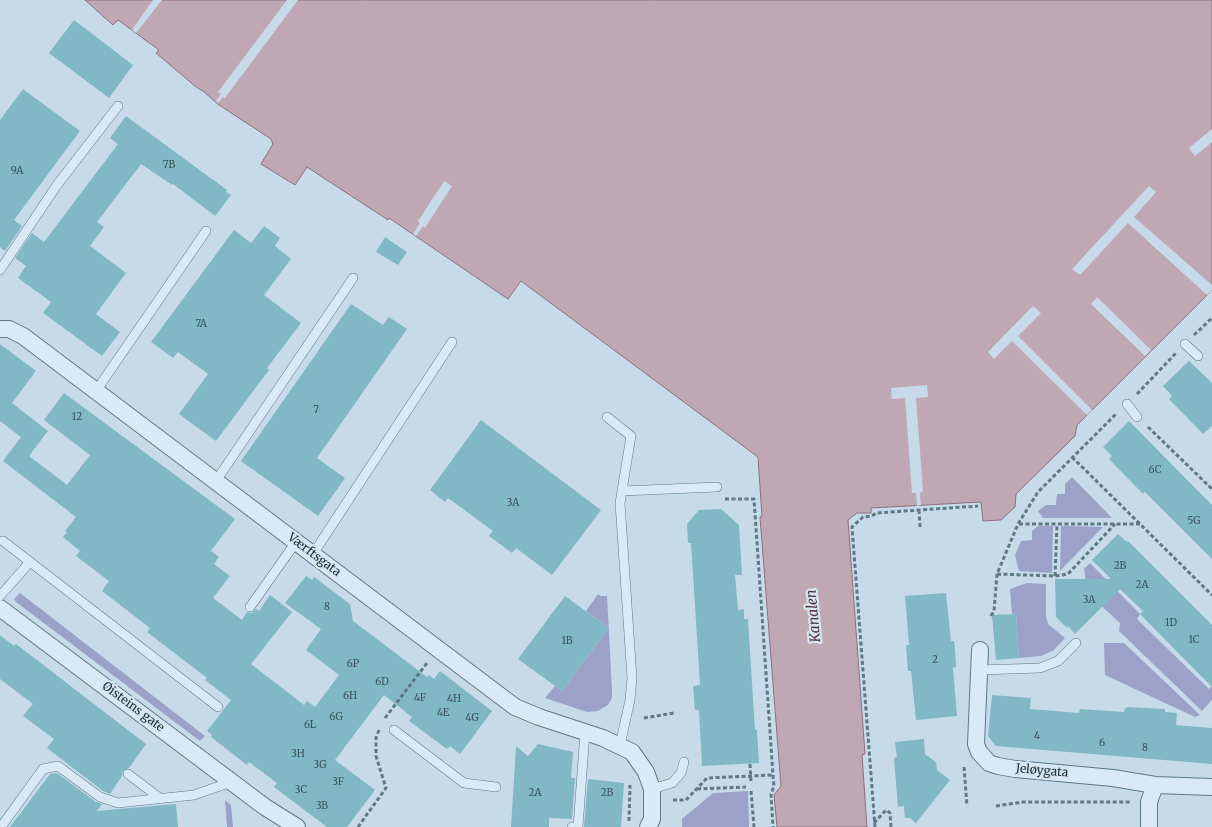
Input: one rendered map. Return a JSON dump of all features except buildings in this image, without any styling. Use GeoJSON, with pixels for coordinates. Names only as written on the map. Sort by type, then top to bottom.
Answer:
{"type":"FeatureCollection","features":[{"type":"Feature","properties":{"kind":"street","name":"Værftsgata"},"geometry":{"type":"LineString","coordinates":[[0,329],[8,329],[23,336],[515,707],[620,745],[632,752],[646,772],[652,789],[653,824]]}},
{"type":"Feature","properties":{"kind":"street","name":"Øisteins gate"},"geometry":{"type":"LineString","coordinates":[[0,608],[231,782],[296,827]]}},
{"type":"Feature","properties":{"kind":"street","name":"Jeløygata"},"geometry":{"type":"LineString","coordinates":[[980,650],[976,744],[979,752],[988,762],[1015,769],[1113,778],[1155,786],[1212,787]]}},
{"type":"Feature","properties":{"kind":"street"},"geometry":{"type":"LineString","coordinates":[[1149,827],[1150,802],[1155,786]]}},
{"type":"Feature","properties":{"kind":"street","name":"Øisteins gate"},"geometry":{"type":"LineString","coordinates":[[265,807],[279,827]]}},
{"type":"Feature","properties":{"kind":"lane"},"geometry":{"type":"LineString","coordinates":[[0,270],[57,185],[118,106]]}},
{"type":"Feature","properties":{"kind":"lane"},"geometry":{"type":"LineString","coordinates":[[96,392],[206,231]]}},
{"type":"Feature","properties":{"kind":"lane"},"geometry":{"type":"LineString","coordinates":[[216,481],[353,278]]}},
{"type":"Feature","properties":{"kind":"lane"},"geometry":{"type":"LineString","coordinates":[[313,554],[452,342]]}},
{"type":"Feature","properties":{"kind":"lane"},"geometry":{"type":"LineString","coordinates":[[1185,344],[1198,356]]}},
{"type":"Feature","properties":{"kind":"lane"},"geometry":{"type":"LineString","coordinates":[[1127,404],[1137,416]]}},
{"type":"Feature","properties":{"kind":"lane"},"geometry":{"type":"LineString","coordinates":[[607,417],[631,436],[620,503],[632,678],[630,700],[620,745]]}},
{"type":"Feature","properties":{"kind":"lane"},"geometry":{"type":"LineString","coordinates":[[622,492],[716,486]]}},
{"type":"Feature","properties":{"kind":"lane"},"geometry":{"type":"LineString","coordinates":[[3,541],[218,707]]}},
{"type":"Feature","properties":{"kind":"lane"},"geometry":{"type":"LineString","coordinates":[[250,607],[296,542]]}},
{"type":"Feature","properties":{"kind":"lane"},"geometry":{"type":"LineString","coordinates":[[0,596],[30,562]]}},
{"type":"Feature","properties":{"kind":"lane"},"geometry":{"type":"LineString","coordinates":[[979,670],[1040,668],[1058,661],[1076,643]]}},
{"type":"Feature","properties":{"kind":"lane"},"geometry":{"type":"LineString","coordinates":[[394,730],[464,783],[496,787]]}},
{"type":"Feature","properties":{"kind":"lane"},"geometry":{"type":"LineString","coordinates":[[572,827],[578,827],[585,732]]}},
{"type":"Feature","properties":{"kind":"lane"},"geometry":{"type":"LineString","coordinates":[[652,789],[672,783],[681,773],[684,762]]}},
{"type":"Feature","properties":{"kind":"lane"},"geometry":{"type":"LineString","coordinates":[[1,827],[43,768],[58,766],[100,797],[118,803],[194,795],[231,782]]}},
{"type":"Feature","properties":{"kind":"lane"},"geometry":{"type":"LineString","coordinates":[[128,774],[161,798]]}},
{"type":"Feature","properties":{"kind":"path"},"geometry":{"type":"LineString","coordinates":[[991,616],[994,611],[997,574],[1018,524],[1038,492],[1212,318]]}},
{"type":"Feature","properties":{"kind":"path"},"geometry":{"type":"LineString","coordinates":[[1145,424],[1212,489]]}},
{"type":"Feature","properties":{"kind":"path"},"geometry":{"type":"LineString","coordinates":[[1072,457],[1212,595]]}},
{"type":"Feature","properties":{"kind":"path"},"geometry":{"type":"LineString","coordinates":[[716,486],[725,500],[754,498],[774,786],[770,794],[773,827]]}},
{"type":"Feature","properties":{"kind":"path"},"geometry":{"type":"LineString","coordinates":[[874,825],[864,662],[852,527],[863,516],[872,516],[876,513],[978,506]]}},
{"type":"Feature","properties":{"kind":"path"},"geometry":{"type":"LineString","coordinates":[[919,510],[920,527]]}},
{"type":"Feature","properties":{"kind":"path"},"geometry":{"type":"LineString","coordinates":[[1018,524],[1140,524]]}},
{"type":"Feature","properties":{"kind":"path"},"geometry":{"type":"LineString","coordinates":[[1055,576],[1057,524]]}},
{"type":"Feature","properties":{"kind":"path"},"geometry":{"type":"LineString","coordinates":[[997,574],[1055,576],[1068,574],[1115,524]]}},
{"type":"Feature","properties":{"kind":"path"},"geometry":{"type":"LineString","coordinates":[[644,718],[674,713]]}},
{"type":"Feature","properties":{"kind":"path"},"geometry":{"type":"LineString","coordinates":[[750,764],[751,782]]}},
{"type":"Feature","properties":{"kind":"path"},"geometry":{"type":"LineString","coordinates":[[964,768],[967,806]]}},
{"type":"Feature","properties":{"kind":"path"},"geometry":{"type":"LineString","coordinates":[[673,800],[686,800],[707,778],[773,775]]}},
{"type":"Feature","properties":{"kind":"path"},"geometry":{"type":"LineString","coordinates":[[697,789],[746,787]]}},
{"type":"Feature","properties":{"kind":"path"},"geometry":{"type":"LineString","coordinates":[[752,791],[754,827]]}},
{"type":"Feature","properties":{"kind":"path"},"geometry":{"type":"LineString","coordinates":[[996,806],[1043,802],[1127,802]]}},
{"type":"Feature","properties":{"kind":"path"},"geometry":{"type":"LineString","coordinates":[[874,825],[886,810],[890,813],[891,827]]}},
{"type":"Feature","properties":{"kind":"shaded area"},"geometry":{"type":"Polygon","coordinates":[[[1072,477],[1112,518],[1043,518],[1038,511],[1046,505],[1056,505],[1057,494],[1065,494],[1065,484],[1072,477]]]}},
{"type":"Feature","properties":{"kind":"shaded area"},"geometry":{"type":"Polygon","coordinates":[[[1038,526],[1053,526],[1052,573],[1019,571],[1015,555],[1021,541],[1032,540],[1032,531],[1038,526]]]}},
{"type":"Feature","properties":{"kind":"shaded area"},"geometry":{"type":"Polygon","coordinates":[[[1061,526],[1103,527],[1060,571],[1061,526]]]}},
{"type":"Feature","properties":{"kind":"shaded area"},"geometry":{"type":"Polygon","coordinates":[[[1090,563],[1140,614],[1137,619],[1209,689],[1212,686],[1212,700],[1202,711],[1119,631],[1120,623],[1097,602],[1086,582],[1084,569],[1090,563]]]}},
{"type":"Feature","properties":{"kind":"shaded area"},"geometry":{"type":"Polygon","coordinates":[[[1027,583],[1046,584],[1046,617],[1048,624],[1065,638],[1054,650],[1041,656],[1019,658],[1016,614],[1012,614],[1010,589],[1027,583]]]}},
{"type":"Feature","properties":{"kind":"shaded area"},"geometry":{"type":"Polygon","coordinates":[[[20,593],[205,736],[200,741],[16,602],[14,599],[20,593]]]}},
{"type":"Feature","properties":{"kind":"shaded area"},"geometry":{"type":"Polygon","coordinates":[[[598,594],[607,596],[609,628],[586,611],[598,594]]]}},
{"type":"Feature","properties":{"kind":"shaded area"},"geometry":{"type":"Polygon","coordinates":[[[609,628],[612,698],[608,705],[598,711],[587,712],[545,698],[555,686],[562,691],[609,628]]]}},
{"type":"Feature","properties":{"kind":"shaded area"},"geometry":{"type":"Polygon","coordinates":[[[1104,643],[1124,643],[1200,715],[1195,717],[1105,675],[1104,643]]]}},
{"type":"Feature","properties":{"kind":"shaded area"},"geometry":{"type":"Polygon","coordinates":[[[748,791],[749,827],[682,827],[682,819],[713,793],[748,791]]]}},
{"type":"Feature","properties":{"kind":"shaded area"},"geometry":{"type":"Polygon","coordinates":[[[225,800],[231,805],[233,827],[227,827],[225,800]]]}},
{"type":"Feature","properties":{"kind":"water","name":"Kanalen"},"geometry":{"type":"Polygon","coordinates":[[[85,0],[1212,0],[1212,290],[1077,425],[1075,436],[1016,494],[1015,507],[1001,520],[983,521],[981,502],[871,508],[871,513],[857,513],[848,520],[865,754],[862,755],[867,827],[777,827],[774,795],[781,786],[760,517],[762,516],[758,457],[521,281],[508,299],[389,218],[388,220],[307,167],[295,185],[261,164],[273,144],[271,139],[219,105],[196,87],[156,53],[159,50],[118,20],[113,25],[85,0]]]}},
{"type":"Feature","properties":{"kind":"pier"},"geometry":{"type":"Polygon","coordinates":[[[153,0],[162,0],[136,33],[132,30],[153,0]]]}},
{"type":"Feature","properties":{"kind":"pier"},"geometry":{"type":"Polygon","coordinates":[[[287,0],[298,0],[225,98],[223,97],[218,103],[216,101],[221,94],[218,92],[287,0]]]}},
{"type":"Feature","properties":{"kind":"pier"},"geometry":{"type":"Polygon","coordinates":[[[1212,129],[1212,142],[1195,156],[1189,148],[1212,129]]]}},
{"type":"Feature","properties":{"kind":"pier"},"geometry":{"type":"Polygon","coordinates":[[[444,181],[452,186],[425,228],[423,226],[416,236],[413,234],[420,223],[418,221],[444,181]]]}},
{"type":"Feature","properties":{"kind":"pier"},"geometry":{"type":"Polygon","coordinates":[[[1149,186],[1156,192],[1134,217],[1212,285],[1212,290],[1207,295],[1128,223],[1080,275],[1072,269],[1149,186]]]}},
{"type":"Feature","properties":{"kind":"pier"},"geometry":{"type":"Polygon","coordinates":[[[1097,297],[1151,350],[1145,356],[1091,304],[1097,297]]]}},
{"type":"Feature","properties":{"kind":"pier"},"geometry":{"type":"Polygon","coordinates":[[[1033,306],[1041,313],[1018,336],[1092,410],[1087,415],[1012,341],[994,359],[988,352],[1033,306]]]}},
{"type":"Feature","properties":{"kind":"pier"},"geometry":{"type":"Polygon","coordinates":[[[927,385],[928,397],[916,398],[923,491],[920,493],[921,505],[917,506],[916,493],[912,493],[905,398],[892,399],[891,388],[927,385]]]}}]}
